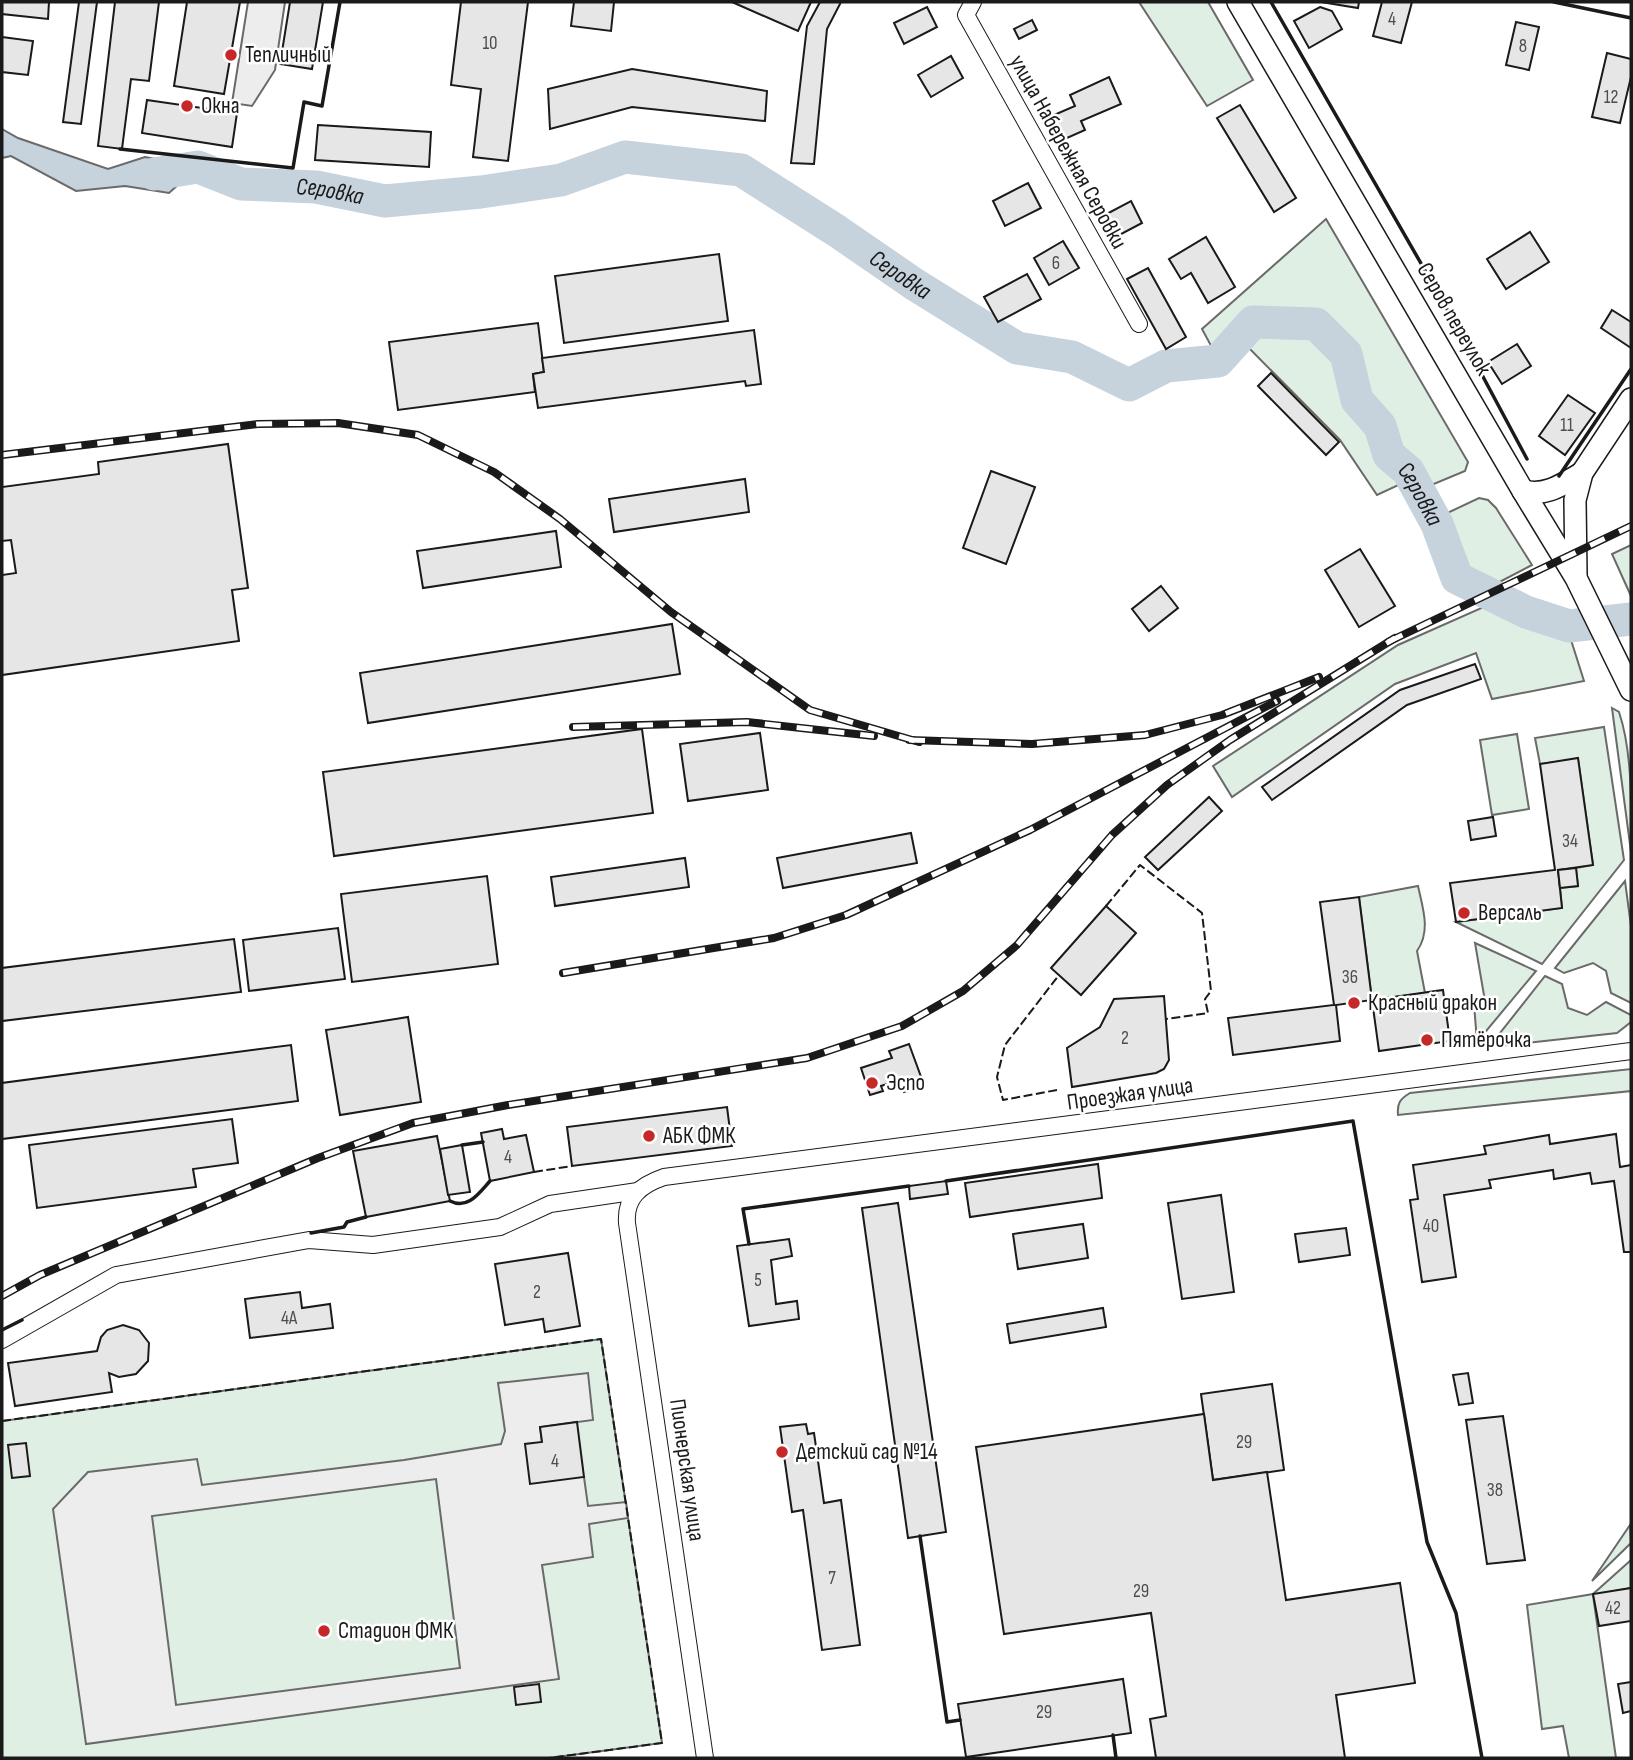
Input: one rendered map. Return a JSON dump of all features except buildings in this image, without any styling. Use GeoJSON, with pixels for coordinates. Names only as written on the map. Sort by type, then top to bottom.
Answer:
{"type":"FeatureCollection","features":[{"type":"Feature","properties":{"kind":"street","name":"улица Набережная Серовки"},"geometry":{"type":"LineString","coordinates":[[973,2],[966,15],[1139,324]]}},
{"type":"Feature","properties":{"kind":"street","name":"Серов переулок"},"geometry":{"type":"LineString","coordinates":[[1238,2],[1576,578],[1631,690]]}},
{"type":"Feature","properties":{"kind":"street"},"geometry":{"type":"LineString","coordinates":[[1576,578],[1575,500],[1582,473],[1631,399]]}},
{"type":"Feature","properties":{"kind":"street"},"geometry":{"type":"LineString","coordinates":[[1523,491],[1535,495],[1551,491],[1582,473]]}},
{"type":"Feature","properties":{"kind":"street","name":"Проезжая улица"},"geometry":{"type":"LineString","coordinates":[[2,1340],[116,1275],[309,1240],[373,1245],[500,1227],[550,1204],[638,1191],[664,1177],[1631,1051]]}},
{"type":"Feature","properties":{"kind":"street","name":"Пионерская улица"},"geometry":{"type":"LineString","coordinates":[[638,1191],[629,1200],[627,1223],[705,1758]]}},
{"type":"Feature","properties":{"kind":"green space"},"geometry":{"type":"Polygon","coordinates":[[[1139,2],[1208,2],[1253,80],[1207,106],[1139,2]]]}},
{"type":"Feature","properties":{"kind":"green space"},"geometry":{"type":"Polygon","coordinates":[[[1326,219],[1468,462],[1465,471],[1429,486],[1417,464],[1394,449],[1387,421],[1362,395],[1351,351],[1318,316],[1249,312],[1216,355],[1202,329],[1326,219]]]}},
{"type":"Feature","properties":{"kind":"green space"},"geometry":{"type":"Polygon","coordinates":[[[1254,329],[1314,332],[1340,359],[1351,403],[1375,431],[1382,457],[1405,482],[1377,495],[1340,440],[1242,341],[1254,329]]]}},
{"type":"Feature","properties":{"kind":"green space"},"geometry":{"type":"Polygon","coordinates":[[[1479,498],[1488,500],[1496,508],[1532,565],[1488,588],[1464,573],[1441,516],[1479,498]]]}},
{"type":"Feature","properties":{"kind":"green space"},"geometry":{"type":"Polygon","coordinates":[[[1631,545],[1631,596],[1612,554],[1631,545]]]}},
{"type":"Feature","properties":{"kind":"green space"},"geometry":{"type":"Polygon","coordinates":[[[1488,605],[1571,640],[1584,681],[1492,699],[1476,653],[1395,684],[1232,797],[1213,766],[1398,645],[1488,605]]]}},
{"type":"Feature","properties":{"kind":"green space"},"geometry":{"type":"Polygon","coordinates":[[[1612,708],[1619,712],[1627,745],[1631,852],[1612,708]]]}},
{"type":"Feature","properties":{"kind":"green space"},"geometry":{"type":"Polygon","coordinates":[[[1604,727],[1624,860],[1542,964],[1456,922],[1562,908],[1560,888],[1578,886],[1576,868],[1593,865],[1578,759],[1540,764],[1535,738],[1604,727]]]}},
{"type":"Feature","properties":{"kind":"green space"},"geometry":{"type":"Polygon","coordinates":[[[1517,734],[1529,809],[1492,815],[1480,740],[1517,734]]]}},
{"type":"Feature","properties":{"kind":"green space"},"geometry":{"type":"Polygon","coordinates":[[[1625,881],[1631,926],[1631,1003],[1611,993],[1606,971],[1593,963],[1564,973],[1555,968],[1625,881]]]}},
{"type":"Feature","properties":{"kind":"green space"},"geometry":{"type":"Polygon","coordinates":[[[1418,886],[1425,928],[1417,951],[1425,993],[1372,1000],[1359,897],[1418,886]]]}},
{"type":"Feature","properties":{"kind":"green space"},"geometry":{"type":"Polygon","coordinates":[[[1475,943],[1536,971],[1477,1042],[1474,1004],[1485,1001],[1475,943]]]}},
{"type":"Feature","properties":{"kind":"green space"},"geometry":{"type":"Polygon","coordinates":[[[1545,976],[1562,984],[1568,1008],[1587,1015],[1606,1002],[1631,1015],[1631,1022],[1617,1033],[1489,1047],[1545,976]]]}},
{"type":"Feature","properties":{"kind":"green space"},"geometry":{"type":"Polygon","coordinates":[[[1631,1069],[1631,1091],[1398,1115],[1400,1102],[1410,1093],[1631,1069]]]}},
{"type":"Feature","properties":{"kind":"green space","name":"Стадион ФМК"},"geometry":{"type":"Polygon","coordinates":[[[601,1339],[662,1743],[549,1758],[2,1758],[2,1421],[601,1339]]]}},
{"type":"Feature","properties":{"kind":"green space"},"geometry":{"type":"Polygon","coordinates":[[[1630,1525],[1631,1543],[1592,1581],[1630,1525]]]}},
{"type":"Feature","properties":{"kind":"green space"},"geometry":{"type":"Polygon","coordinates":[[[1631,1560],[1631,1588],[1593,1595],[1616,1758],[1569,1758],[1563,1726],[1542,1729],[1527,1605],[1593,1594],[1631,1560]]]}},
{"type":"Feature","properties":{"kind":"shaded area"},"geometry":{"type":"Polygon","coordinates":[[[248,2],[285,2],[275,70],[252,106],[232,103],[248,2]]]}},
{"type":"Feature","properties":{"kind":"shaded area"},"geometry":{"type":"Polygon","coordinates":[[[2,129],[18,138],[108,169],[145,157],[198,167],[169,193],[125,186],[76,191],[11,156],[2,158],[2,129]]]}},
{"type":"Feature","properties":{"kind":"shaded area"},"geometry":{"type":"Polygon","coordinates":[[[588,1373],[593,1420],[540,1427],[542,1442],[584,1477],[588,1506],[626,1502],[628,1518],[589,1524],[593,1557],[542,1565],[559,1679],[86,1744],[53,1509],[88,1472],[197,1459],[202,1485],[404,1460],[501,1444],[505,1431],[498,1383],[588,1373]],[[436,1479],[152,1516],[176,1705],[460,1668],[436,1479]]]}},
{"type":"Feature","properties":{"kind":"waterway","name":"Серовка"},"geometry":{"type":"LineString","coordinates":[[154,174],[198,167],[241,184],[316,187],[385,201],[481,192],[561,180],[625,157],[741,170],[1017,348],[1072,357],[1129,385],[1166,366],[1218,361],[1253,322],[1316,324],[1346,354],[1357,400],[1380,426],[1389,455],[1408,471],[1437,524],[1457,578],[1526,612],[1569,626],[1631,619]]}},
{"type":"Feature","properties":{"kind":"railway"},"geometry":{"type":"LineString","coordinates":[[2,455],[258,424],[338,423],[418,435],[494,472],[560,519],[671,612],[810,710],[919,742]]}},
{"type":"Feature","properties":{"kind":"railway"},"geometry":{"type":"LineString","coordinates":[[1388,642],[1631,526]]}},
{"type":"Feature","properties":{"kind":"railway"},"geometry":{"type":"LineString","coordinates":[[2,1296],[40,1275],[318,1158],[413,1123],[508,1105],[807,1058],[902,1026],[963,991],[1017,945],[1112,835],[1167,785],[1230,740],[1395,638]]}},
{"type":"Feature","properties":{"kind":"railway"},"geometry":{"type":"LineString","coordinates":[[909,740],[1032,744],[1145,735],[1222,715],[1319,677]]}},
{"type":"Feature","properties":{"kind":"railway"},"geometry":{"type":"LineString","coordinates":[[563,973],[774,938],[846,915],[1030,830],[1277,701]]}},
{"type":"Feature","properties":{"kind":"railway"},"geometry":{"type":"LineString","coordinates":[[573,727],[747,722],[874,736]]}},
{"type":"Feature","properties":{"kind":"fence"},"geometry":{"type":"LineString","coordinates":[[1106,906],[1140,865],[1202,913],[1211,991],[1205,999],[1208,1013],[1166,1019]]}},
{"type":"Feature","properties":{"kind":"fence"},"geometry":{"type":"LineString","coordinates":[[1057,1090],[1003,1100],[997,1077],[1005,1045],[1059,975]]}},
{"type":"Feature","properties":{"kind":"fence"},"geometry":{"type":"LineString","coordinates":[[534,1172],[572,1166]]}},
{"type":"Feature","properties":{"kind":"fence"},"geometry":{"type":"LineString","coordinates":[[2,1421],[601,1339],[662,1743],[549,1758]]}},
{"type":"Feature","properties":{"kind":"wall"},"geometry":{"type":"LineString","coordinates":[[120,149],[293,168],[304,102],[322,106],[340,2]]}},
{"type":"Feature","properties":{"kind":"wall"},"geometry":{"type":"LineString","coordinates":[[1271,2],[1442,300],[1527,459]]}},
{"type":"Feature","properties":{"kind":"wall"},"geometry":{"type":"LineString","coordinates":[[1554,2],[1631,18]]}},
{"type":"Feature","properties":{"kind":"wall"},"geometry":{"type":"LineString","coordinates":[[1559,476],[1631,369]]}},
{"type":"Feature","properties":{"kind":"wall"},"geometry":{"type":"LineString","coordinates":[[946,1181],[1353,1121],[1427,1542],[1456,1613],[1482,1758]]}},
{"type":"Feature","properties":{"kind":"wall"},"geometry":{"type":"LineString","coordinates":[[462,1145],[483,1142]]}},
{"type":"Feature","properties":{"kind":"wall"},"geometry":{"type":"LineString","coordinates":[[450,1201],[468,1202],[490,1181]]}},
{"type":"Feature","properties":{"kind":"wall"},"geometry":{"type":"LineString","coordinates":[[749,1244],[743,1209],[909,1186]]}},
{"type":"Feature","properties":{"kind":"wall"},"geometry":{"type":"LineString","coordinates":[[311,1233],[344,1227],[347,1222],[366,1217]]}},
{"type":"Feature","properties":{"kind":"wall"},"geometry":{"type":"LineString","coordinates":[[2,1330],[22,1320]]}},
{"type":"Feature","properties":{"kind":"wall"},"geometry":{"type":"LineString","coordinates":[[920,1536],[947,1722],[960,1720]]}},
{"type":"Feature","properties":{"kind":"wall"},"geometry":{"type":"LineString","coordinates":[[1113,1735],[1116,1758]]}},
{"type":"Feature","properties":{"kind":"place","name":"Тепличный"},"geometry":{"type":"Point","coordinates":[231,55]}},
{"type":"Feature","properties":{"kind":"place","name":"Окна"},"geometry":{"type":"Point","coordinates":[187,106]}},
{"type":"Feature","properties":{"kind":"place","name":"Версаль"},"geometry":{"type":"Point","coordinates":[1464,913]}},
{"type":"Feature","properties":{"kind":"place","name":"Красный дракон"},"geometry":{"type":"Point","coordinates":[1354,1003]}},
{"type":"Feature","properties":{"kind":"place","name":"Пятёрочка"},"geometry":{"type":"Point","coordinates":[1427,1040]}},
{"type":"Feature","properties":{"kind":"place","name":"Эспо"},"geometry":{"type":"Point","coordinates":[872,1083]}},
{"type":"Feature","properties":{"kind":"place","name":"АБК ФМК"},"geometry":{"type":"Point","coordinates":[649,1136]}},
{"type":"Feature","properties":{"kind":"place","name":"Детский сад №14"},"geometry":{"type":"Point","coordinates":[782,1452]}},
{"type":"Feature","properties":{"kind":"place","name":"Стадион ФМК"},"geometry":{"type":"Point","coordinates":[324,1631]}}]}
